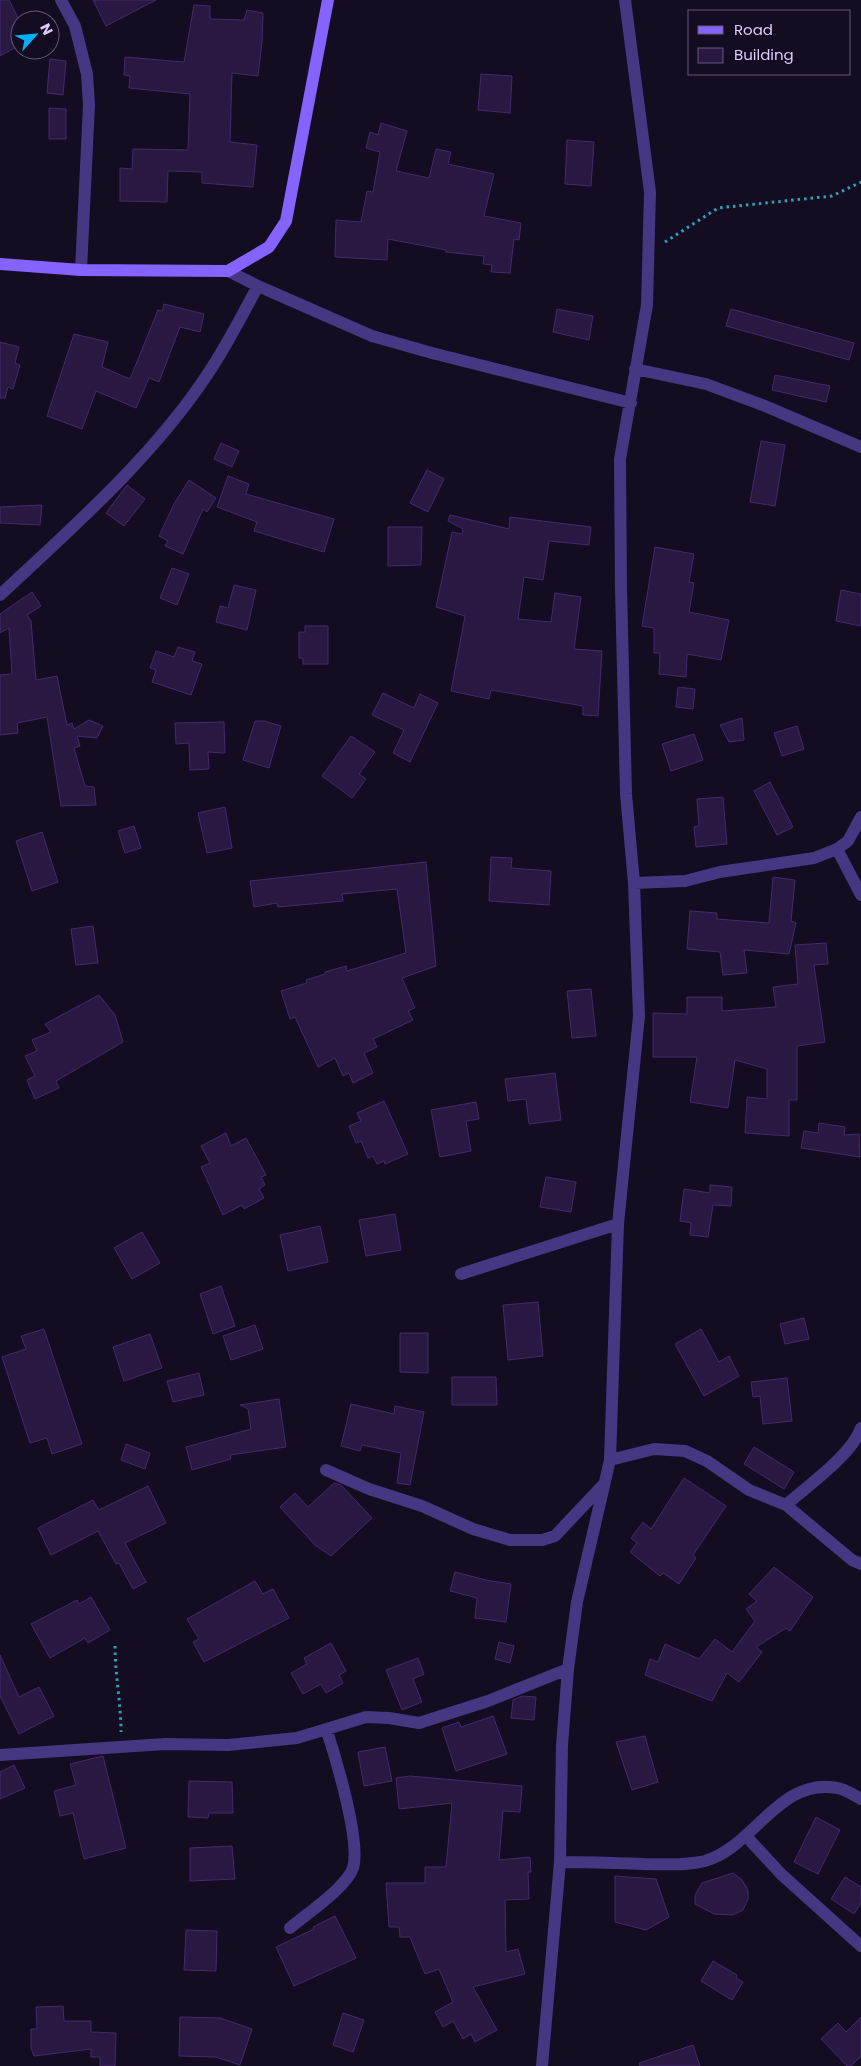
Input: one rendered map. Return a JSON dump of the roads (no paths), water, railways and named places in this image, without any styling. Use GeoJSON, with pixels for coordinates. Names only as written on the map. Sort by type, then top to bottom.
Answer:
{"type":"FeatureCollection","features":[{"type":"Feature","properties":{"kind":"main road"},"geometry":{"type":"LineString","coordinates":[[0,264],[81,270],[228,271],[269,247],[286,221],[328,0]]}},
{"type":"Feature","properties":{"kind":"street"},"geometry":{"type":"LineString","coordinates":[[61,0],[74,26],[87,74],[89,105],[81,270]]}},
{"type":"Feature","properties":{"kind":"street"},"geometry":{"type":"LineString","coordinates":[[542,2066],[560,1862],[562,1745],[568,1669],[577,1602],[610,1460],[618,1224],[639,1016],[634,883],[626,794],[620,459],[647,305],[650,192],[624,0]]}},
{"type":"Feature","properties":{"kind":"street"},"geometry":{"type":"LineString","coordinates":[[228,271],[372,336],[631,403]]}},
{"type":"Feature","properties":{"kind":"street"},"geometry":{"type":"LineString","coordinates":[[0,595],[74,527],[165,431],[210,372],[258,286]]}},
{"type":"Feature","properties":{"kind":"street"},"geometry":{"type":"LineString","coordinates":[[636,369],[706,384],[782,412],[861,447]]}},
{"type":"Feature","properties":{"kind":"street"},"geometry":{"type":"LineString","coordinates":[[634,883],[685,881],[720,872],[814,858],[837,849],[848,841],[861,817]]}},
{"type":"Feature","properties":{"kind":"street"},"geometry":{"type":"LineString","coordinates":[[837,849],[861,894]]}},
{"type":"Feature","properties":{"kind":"street"},"geometry":{"type":"LineString","coordinates":[[461,1274],[618,1224]]}},
{"type":"Feature","properties":{"kind":"street"},"geometry":{"type":"LineString","coordinates":[[786,1505],[842,1454],[858,1436],[861,1428]]}},
{"type":"Feature","properties":{"kind":"street"},"geometry":{"type":"LineString","coordinates":[[610,1460],[654,1449],[685,1451],[707,1461],[749,1490],[786,1505],[852,1560],[861,1564]]}},
{"type":"Feature","properties":{"kind":"street"},"geometry":{"type":"LineString","coordinates":[[326,1470],[369,1489],[422,1506],[473,1529],[510,1540],[542,1540],[555,1536],[605,1483]]}},
{"type":"Feature","properties":{"kind":"street"},"geometry":{"type":"LineString","coordinates":[[0,1755],[35,1751],[121,1748],[165,1744],[228,1745],[297,1738],[366,1718],[388,1718],[418,1723],[488,1701],[568,1669]]}},
{"type":"Feature","properties":{"kind":"street"},"geometry":{"type":"LineString","coordinates":[[290,1928],[346,1881],[353,1868],[354,1848],[347,1805],[326,1731]]}},
{"type":"Feature","properties":{"kind":"street"},"geometry":{"type":"LineString","coordinates":[[560,1862],[684,1865],[706,1861],[727,1851],[746,1836],[770,1812],[794,1796],[816,1786],[839,1788],[861,1799]]}},
{"type":"Feature","properties":{"kind":"street"},"geometry":{"type":"LineString","coordinates":[[746,1836],[781,1874],[861,1946]]}}]}
